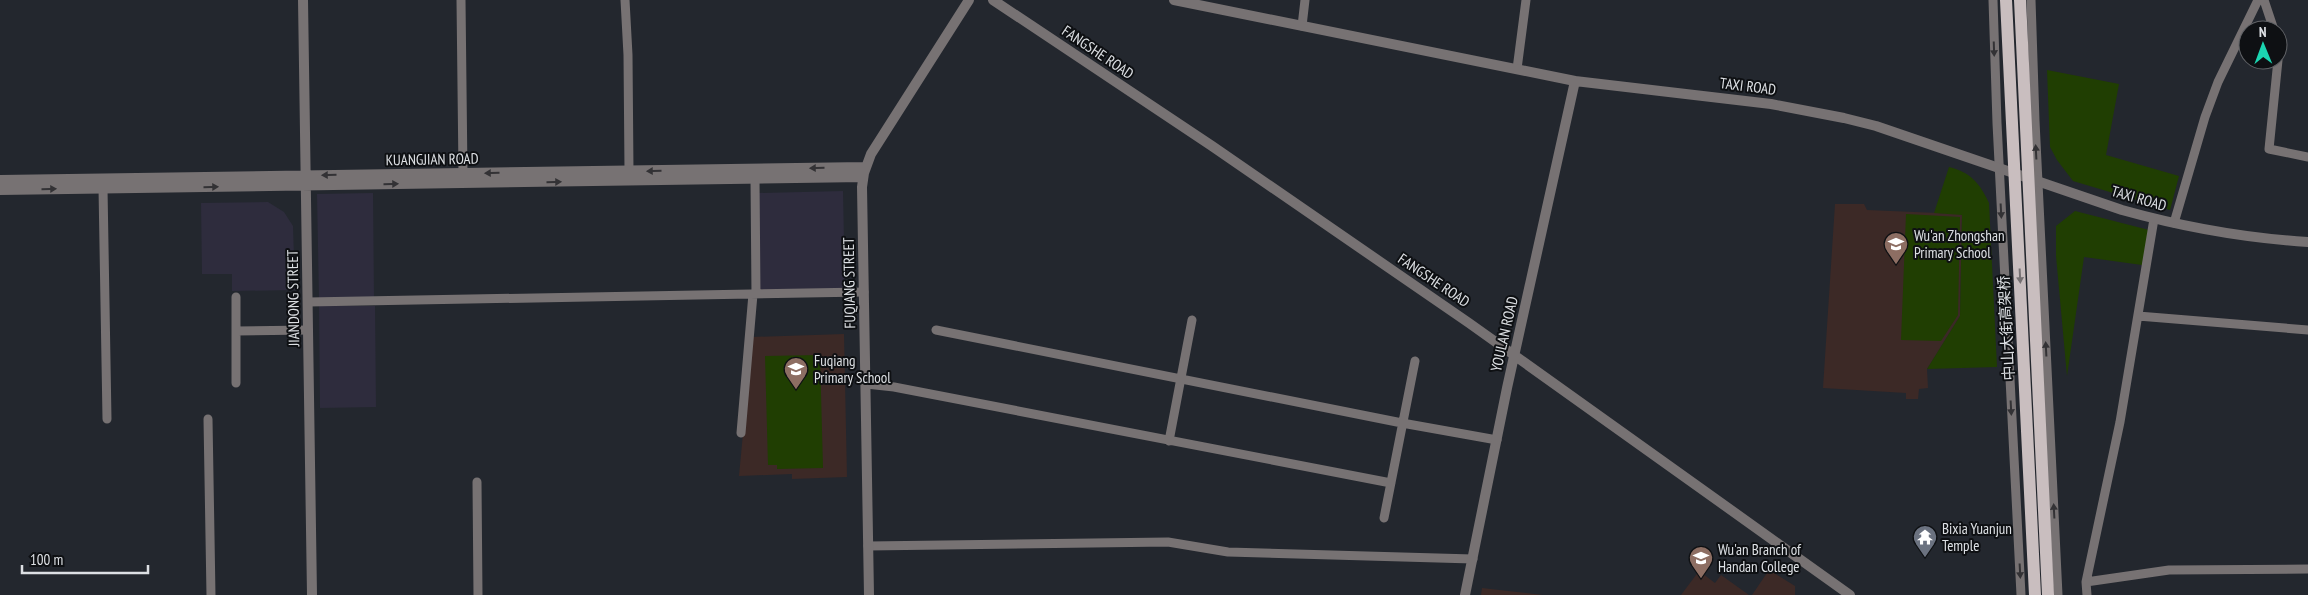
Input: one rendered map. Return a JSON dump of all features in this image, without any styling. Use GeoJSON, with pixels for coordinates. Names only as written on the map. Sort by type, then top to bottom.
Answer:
{"type":"FeatureCollection","features":[{"type":"Feature","properties":{"kind":"main road","name":"中山大街高架桥"},"geometry":{"type":"LineString","coordinates":[[2006,0],[2035,595]]}},
{"type":"Feature","properties":{"kind":"main road","name":"中山大街高架桥"},"geometry":{"type":"LineString","coordinates":[[2020,0],[2048,595]]}},
{"type":"Feature","properties":{"kind":"street","name":"JIANDONG STREET"},"geometry":{"type":"LineString","coordinates":[[303,0],[312,595]]}},
{"type":"Feature","properties":{"kind":"street"},"geometry":{"type":"LineString","coordinates":[[461,0],[463,173]]}},
{"type":"Feature","properties":{"kind":"street"},"geometry":{"type":"LineString","coordinates":[[625,0],[628,56],[629,171]]}},
{"type":"Feature","properties":{"kind":"street","name":"FUQIANG STREET"},"geometry":{"type":"LineString","coordinates":[[869,595],[864,172],[882,137],[969,0]]}},
{"type":"Feature","properties":{"kind":"street","name":"FANGSHE ROAD"},"geometry":{"type":"LineString","coordinates":[[993,0],[1212,146],[1514,355],[1850,595]]}},
{"type":"Feature","properties":{"kind":"street","name":"TAXI ROAD"},"geometry":{"type":"LineString","coordinates":[[1174,0],[1575,81],[1815,111],[1876,126],[2154,219],[2245,236],[2308,242]]}},
{"type":"Feature","properties":{"kind":"street"},"geometry":{"type":"LineString","coordinates":[[1302,26],[1304,0]]}},
{"type":"Feature","properties":{"kind":"street"},"geometry":{"type":"LineString","coordinates":[[1517,69],[1526,0]]}},
{"type":"Feature","properties":{"kind":"street"},"geometry":{"type":"LineString","coordinates":[[1993,0],[1999,168],[2022,595]]}},
{"type":"Feature","properties":{"kind":"street"},"geometry":{"type":"LineString","coordinates":[[2031,0],[2058,595]]}},
{"type":"Feature","properties":{"kind":"street"},"geometry":{"type":"LineString","coordinates":[[2174,223],[2204,117],[2218,82],[2258,0]]}},
{"type":"Feature","properties":{"kind":"street"},"geometry":{"type":"LineString","coordinates":[[2264,0],[2271,20]]}},
{"type":"Feature","properties":{"kind":"street"},"geometry":{"type":"LineString","coordinates":[[2277,70],[2269,149],[2308,157]]}},
{"type":"Feature","properties":{"kind":"street","name":"YOULAN ROAD"},"geometry":{"type":"LineString","coordinates":[[1466,595],[1514,355],[1575,81]]}},
{"type":"Feature","properties":{"kind":"street","name":"KUANGJIAN ROAD"},"geometry":{"type":"LineString","coordinates":[[0,190],[103,188],[463,173],[629,171],[864,172]]}},
{"type":"Feature","properties":{"kind":"street","name":"KUANGJIAN ROAD"},"geometry":{"type":"LineString","coordinates":[[0,180],[756,179],[864,172]]}},
{"type":"Feature","properties":{"kind":"street"},"geometry":{"type":"LineString","coordinates":[[741,433],[755,294],[756,179]]}},
{"type":"Feature","properties":{"kind":"street"},"geometry":{"type":"LineString","coordinates":[[103,188],[107,418]]}},
{"type":"Feature","properties":{"kind":"street"},"geometry":{"type":"LineString","coordinates":[[2087,595],[2086,582],[2120,422],[2154,219]]}},
{"type":"Feature","properties":{"kind":"street"},"geometry":{"type":"LineString","coordinates":[[308,302],[864,292]]}},
{"type":"Feature","properties":{"kind":"street"},"geometry":{"type":"LineString","coordinates":[[236,297],[236,383]]}},
{"type":"Feature","properties":{"kind":"street"},"geometry":{"type":"LineString","coordinates":[[2138,316],[2308,330]]}},
{"type":"Feature","properties":{"kind":"street"},"geometry":{"type":"LineString","coordinates":[[1169,441],[1192,320]]}},
{"type":"Feature","properties":{"kind":"street"},"geometry":{"type":"LineString","coordinates":[[236,331],[308,330]]}},
{"type":"Feature","properties":{"kind":"street"},"geometry":{"type":"LineString","coordinates":[[936,330],[1402,423],[1497,440]]}},
{"type":"Feature","properties":{"kind":"street"},"geometry":{"type":"LineString","coordinates":[[1384,518],[1414,361]]}},
{"type":"Feature","properties":{"kind":"street"},"geometry":{"type":"LineString","coordinates":[[866,384],[894,387],[1391,483]]}},
{"type":"Feature","properties":{"kind":"street"},"geometry":{"type":"LineString","coordinates":[[208,419],[211,595]]}},
{"type":"Feature","properties":{"kind":"street"},"geometry":{"type":"LineString","coordinates":[[477,482],[478,595]]}},
{"type":"Feature","properties":{"kind":"street"},"geometry":{"type":"LineString","coordinates":[[868,546],[1168,542],[1228,552],[1473,559]]}},
{"type":"Feature","properties":{"kind":"street"},"geometry":{"type":"LineString","coordinates":[[2086,582],[2177,569],[2308,569]]}},
{"type":"Feature","properties":{"kind":"shaded area"},"geometry":{"type":"Polygon","coordinates":[[[843,191],[845,291],[757,293],[758,193],[843,191]]]}},
{"type":"Feature","properties":{"kind":"shaded area"},"geometry":{"type":"Polygon","coordinates":[[[373,193],[374,298],[319,299],[317,194],[373,193]]]}},
{"type":"Feature","properties":{"kind":"shaded area"},"geometry":{"type":"Polygon","coordinates":[[[268,202],[284,212],[293,226],[295,290],[232,291],[232,274],[202,274],[201,203],[268,202]]]}},
{"type":"Feature","properties":{"kind":"shaded area","name":"Wu'an Zhongshan Primary School"},"geometry":{"type":"Polygon","coordinates":[[[1835,204],[1864,204],[1867,210],[1962,214],[1960,316],[1927,369],[1928,388],[1919,389],[1918,399],[1906,399],[1906,393],[1823,388],[1835,204]]]}},
{"type":"Feature","properties":{"kind":"shaded area"},"geometry":{"type":"Polygon","coordinates":[[[319,306],[375,306],[376,407],[320,408],[319,306]]]}},
{"type":"Feature","properties":{"kind":"shaded area","name":"Fuqiang Primary School"},"geometry":{"type":"Polygon","coordinates":[[[844,334],[847,477],[792,479],[792,474],[739,476],[752,337],[844,334]]]}},
{"type":"Feature","properties":{"kind":"shaded area","name":"Wu'an Branch of Handan College"},"geometry":{"type":"Polygon","coordinates":[[[1769,570],[1795,586],[1795,595],[1752,595],[1769,570]]]}},
{"type":"Feature","properties":{"kind":"shaded area","name":"Wu'an Branch of Handan College"},"geometry":{"type":"Polygon","coordinates":[[[1699,571],[1715,583],[1721,575],[1749,595],[1681,595],[1699,571]]]}},
{"type":"Feature","properties":{"kind":"shaded area"},"geometry":{"type":"Polygon","coordinates":[[[1482,588],[1543,595],[1481,595],[1482,588]]]}},
{"type":"Feature","properties":{"kind":"green space"},"geometry":{"type":"Polygon","coordinates":[[[2047,70],[2119,84],[2106,155],[2179,176],[2170,210],[2073,181],[2050,147],[2047,70]]]}},
{"type":"Feature","properties":{"kind":"green space"},"geometry":{"type":"Polygon","coordinates":[[[1949,167],[1963,172],[1974,179],[1989,203],[1997,367],[1927,369],[1960,316],[1962,215],[1934,213],[1949,167]]]}},
{"type":"Feature","properties":{"kind":"green space"},"geometry":{"type":"Polygon","coordinates":[[[2075,211],[2149,230],[2142,265],[2084,257],[2067,376],[2056,256],[2056,226],[2075,211]]]}},
{"type":"Feature","properties":{"kind":"green space"},"geometry":{"type":"Polygon","coordinates":[[[1906,214],[1960,217],[1958,315],[1941,341],[1901,340],[1906,214]]]}},
{"type":"Feature","properties":{"kind":"green space"},"geometry":{"type":"Polygon","coordinates":[[[820,355],[823,468],[777,469],[777,465],[768,465],[765,356],[820,355]]]}},
{"type":"Feature","properties":{"kind":"place","name":"Wu'an Zhongshan Primary School"},"geometry":{"type":"Point","coordinates":[1896,265]}},
{"type":"Feature","properties":{"kind":"place","name":"Fuqiang Primary School"},"geometry":{"type":"Point","coordinates":[796,390]}},
{"type":"Feature","properties":{"kind":"place","name":"Bixia Yuanjun Temple"},"geometry":{"type":"Point","coordinates":[1925,558]}},
{"type":"Feature","properties":{"kind":"place","name":"Wu'an Branch of Handan College"},"geometry":{"type":"Point","coordinates":[1701,579]}}]}
